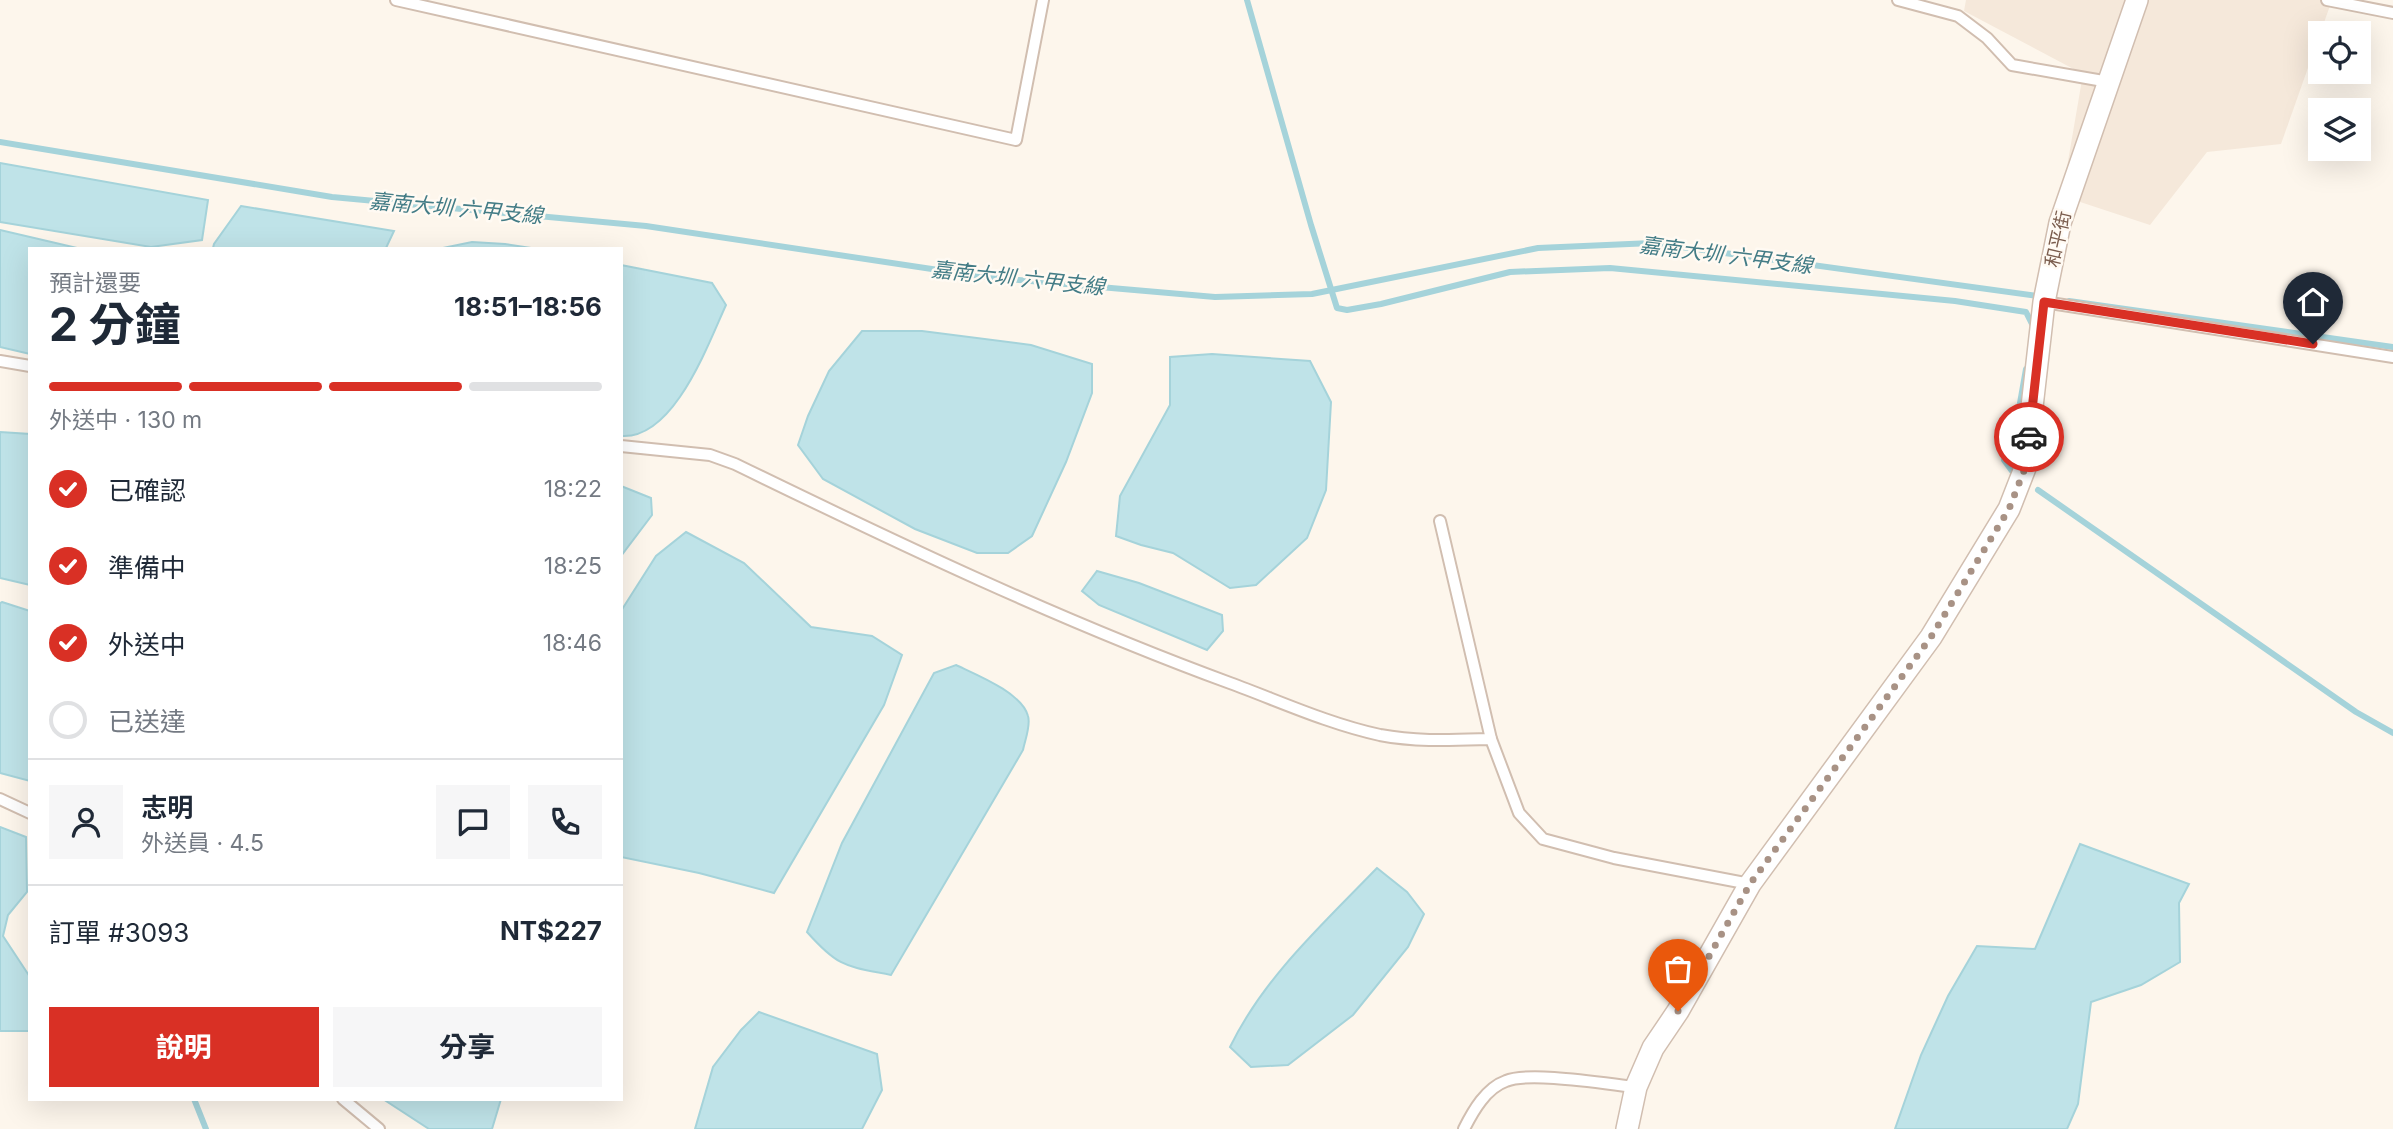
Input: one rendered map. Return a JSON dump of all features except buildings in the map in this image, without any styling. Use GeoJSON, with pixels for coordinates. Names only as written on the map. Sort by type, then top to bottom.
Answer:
{"type":"FeatureCollection","features":[{"type":"Feature","properties":{"kind":"street","name":"和平街"},"geometry":{"type":"LineString","coordinates":[[1627,1129],[1636,1087],[1653,1048],[1678,1011],[1750,884],[1931,637],[2009,509],[2025,468],[2044,302],[2060,223],[2071,184],[2137,0]]}},
{"type":"Feature","properties":{"kind":"lane"},"geometry":{"type":"LineString","coordinates":[[396,0],[1016,140],[1043,0]]}},
{"type":"Feature","properties":{"kind":"lane"},"geometry":{"type":"LineString","coordinates":[[1898,0],[1958,16],[1987,38],[2012,65],[2109,82]]}},
{"type":"Feature","properties":{"kind":"lane"},"geometry":{"type":"LineString","coordinates":[[2327,0],[2393,13]]}},
{"type":"Feature","properties":{"kind":"lane"},"geometry":{"type":"LineString","coordinates":[[2044,302],[2393,357]]}},
{"type":"Feature","properties":{"kind":"lane"},"geometry":{"type":"LineString","coordinates":[[0,361],[28,366]]}},
{"type":"Feature","properties":{"kind":"lane"},"geometry":{"type":"LineString","coordinates":[[623,446],[710,455],[736,464],[1004,590],[1153,655],[1335,722],[1378,734],[1417,740],[1491,739]]}},
{"type":"Feature","properties":{"kind":"lane"},"geometry":{"type":"LineString","coordinates":[[1440,521],[1491,739],[1519,813],[1543,839],[1614,858],[1750,884]]}},
{"type":"Feature","properties":{"kind":"lane"},"geometry":{"type":"LineString","coordinates":[[0,799],[28,812]]}},
{"type":"Feature","properties":{"kind":"lane"},"geometry":{"type":"LineString","coordinates":[[1464,1129],[1475,1109],[1494,1087],[1507,1080],[1535,1077],[1636,1087]]}},
{"type":"Feature","properties":{"kind":"lane"},"geometry":{"type":"LineString","coordinates":[[345,1101],[376,1128]]}},
{"type":"Feature","properties":{"kind":"shaded area"},"geometry":{"type":"Polygon","coordinates":[[[1966,0],[2332,0],[2325,21],[2308,21],[2308,68],[2281,144],[2207,152],[2150,225],[2062,196],[2083,74],[1964,11],[1966,0]]]}},
{"type":"Feature","properties":{"kind":"water"},"geometry":{"type":"Polygon","coordinates":[[[0,163],[208,200],[202,240],[151,247],[0,222],[0,163]]]}},
{"type":"Feature","properties":{"kind":"water"},"geometry":{"type":"Polygon","coordinates":[[[241,206],[394,231],[386,247],[213,247],[241,206]]]}},
{"type":"Feature","properties":{"kind":"water"},"geometry":{"type":"Polygon","coordinates":[[[0,230],[73,247],[28,247],[28,354],[0,347],[0,230]]]}},
{"type":"Feature","properties":{"kind":"water"},"geometry":{"type":"Polygon","coordinates":[[[472,242],[524,247],[448,247],[472,242]]]}},
{"type":"Feature","properties":{"kind":"water"},"geometry":{"type":"Polygon","coordinates":[[[623,265],[712,283],[726,305],[687,387],[657,423],[640,433],[623,436],[623,265]]]}},
{"type":"Feature","properties":{"kind":"water"},"geometry":{"type":"Polygon","coordinates":[[[862,331],[922,331],[1031,345],[1092,364],[1092,393],[1066,462],[1032,536],[1008,553],[977,553],[915,529],[823,479],[798,445],[829,371],[862,331]]]}},
{"type":"Feature","properties":{"kind":"water"},"geometry":{"type":"Polygon","coordinates":[[[1212,354],[1310,361],[1331,402],[1326,490],[1307,538],[1256,585],[1230,588],[1173,553],[1116,536],[1120,496],[1170,405],[1170,357],[1212,354]]]}},
{"type":"Feature","properties":{"kind":"water"},"geometry":{"type":"Polygon","coordinates":[[[0,432],[28,434],[28,585],[0,578],[0,432]]]}},
{"type":"Feature","properties":{"kind":"water"},"geometry":{"type":"Polygon","coordinates":[[[623,487],[651,498],[652,515],[623,553],[623,487]]]}},
{"type":"Feature","properties":{"kind":"water"},"geometry":{"type":"Polygon","coordinates":[[[686,532],[744,563],[811,627],[872,636],[902,655],[884,705],[774,893],[699,873],[623,857],[623,608],[656,556],[686,532]]]}},
{"type":"Feature","properties":{"kind":"water"},"geometry":{"type":"Polygon","coordinates":[[[1097,571],[1139,583],[1222,615],[1223,631],[1207,650],[1099,605],[1082,591],[1097,571]]]}},
{"type":"Feature","properties":{"kind":"water"},"geometry":{"type":"Polygon","coordinates":[[[0,603],[28,610],[28,780],[0,773],[0,603]]]}},
{"type":"Feature","properties":{"kind":"water"},"geometry":{"type":"Polygon","coordinates":[[[956,665],[1008,692],[1024,708],[1029,724],[1023,750],[891,975],[844,964],[827,953],[807,932],[842,843],[934,673],[956,665]]]}},
{"type":"Feature","properties":{"kind":"water"},"geometry":{"type":"Polygon","coordinates":[[[0,827],[26,837],[27,892],[8,915],[3,936],[28,974],[28,1031],[0,1031],[0,827]]]}},
{"type":"Feature","properties":{"kind":"water"},"geometry":{"type":"Polygon","coordinates":[[[2080,844],[2189,884],[2179,903],[2180,962],[2141,985],[2091,1002],[2078,1104],[2067,1129],[1895,1129],[1921,1055],[1948,996],[1977,946],[2035,949],[2080,844]]]}},
{"type":"Feature","properties":{"kind":"water"},"geometry":{"type":"Polygon","coordinates":[[[1377,868],[1407,892],[1424,914],[1408,947],[1353,1015],[1288,1065],[1251,1067],[1230,1047],[1244,1022],[1277,974],[1296,952],[1377,868]]]}},
{"type":"Feature","properties":{"kind":"water"},"geometry":{"type":"Polygon","coordinates":[[[759,1012],[877,1054],[882,1090],[862,1129],[695,1129],[713,1067],[741,1030],[759,1012]]]}},
{"type":"Feature","properties":{"kind":"water"},"geometry":{"type":"Polygon","coordinates":[[[386,1101],[500,1101],[492,1129],[429,1129],[386,1101]]]}},
{"type":"Feature","properties":{"kind":"waterway"},"geometry":{"type":"LineString","coordinates":[[1247,0],[1337,308],[1347,310],[1381,304],[1510,272],[1610,268],[1955,301],[2026,312],[2034,328]]}},
{"type":"Feature","properties":{"kind":"waterway","name":"嘉南大圳 六甲支線"},"geometry":{"type":"LineString","coordinates":[[0,142],[332,197],[646,226],[985,277],[1215,297],[1312,294],[1538,248],[1652,243],[2037,296]]}},
{"type":"Feature","properties":{"kind":"waterway","name":"嘉南大圳 六甲支線"},"geometry":{"type":"LineString","coordinates":[[2069,301],[2393,347]]}},
{"type":"Feature","properties":{"kind":"waterway"},"geometry":{"type":"LineString","coordinates":[[2012,471],[2004,460],[2020,403],[2026,369]]}},
{"type":"Feature","properties":{"kind":"waterway"},"geometry":{"type":"LineString","coordinates":[[2038,490],[2356,712],[2393,733]]}},
{"type":"Feature","properties":{"kind":"waterway"},"geometry":{"type":"LineString","coordinates":[[195,1101],[206,1129]]}},
{"type":"Feature","properties":{"kind":"way so far"},"geometry":{"type":"LineString","coordinates":[[1678,1011],[1750,884],[1931,637],[2009,509],[2025,468],[2029,437]]}},
{"type":"Feature","properties":{"kind":"route"},"geometry":{"type":"LineString","coordinates":[[2029,437],[2044,302],[2313,344]]}}]}
